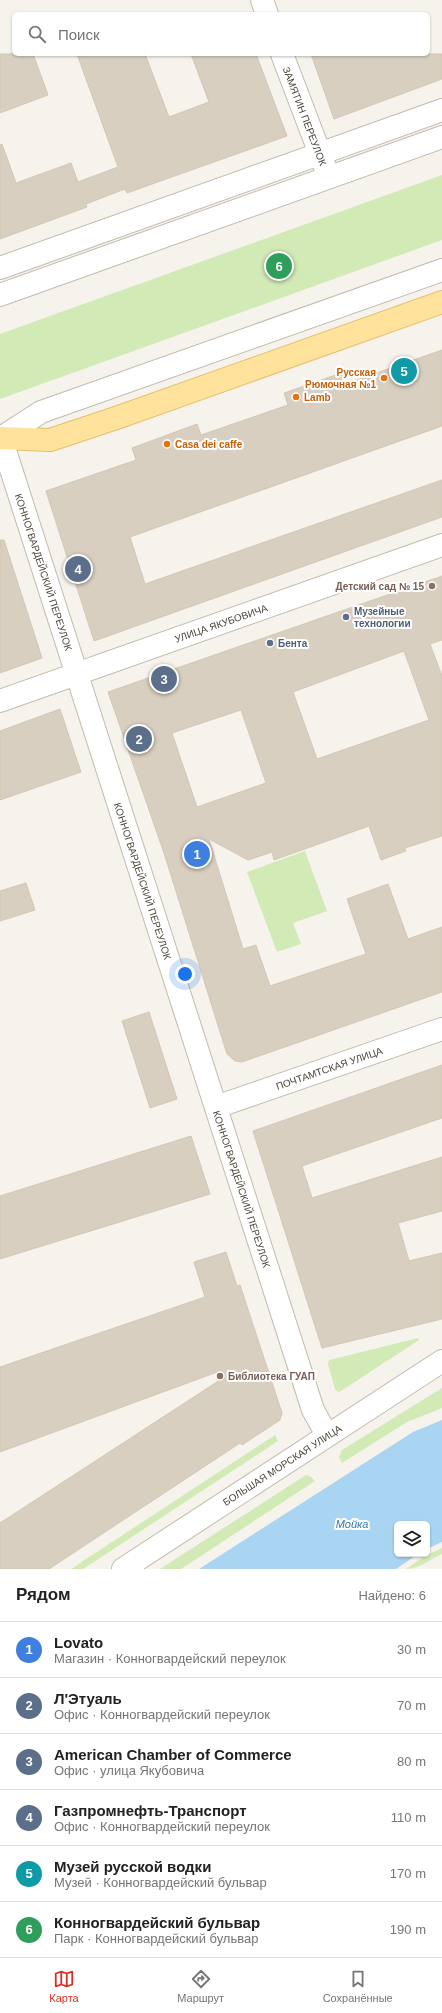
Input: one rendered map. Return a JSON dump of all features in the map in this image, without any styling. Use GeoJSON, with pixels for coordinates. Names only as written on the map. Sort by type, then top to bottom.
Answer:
{"type":"FeatureCollection","features":[{"type":"Feature","properties":{"kind":"main road"},"geometry":{"type":"LineString","coordinates":[[0,438],[50,440],[119,417],[442,302]]}},
{"type":"Feature","properties":{"kind":"street"},"geometry":{"type":"LineString","coordinates":[[262,0],[266,12]]}},
{"type":"Feature","properties":{"kind":"street","name":"ЗАМЯТИН ПЕРЕУЛОК"},"geometry":{"type":"LineString","coordinates":[[283,56],[328,178]]}},
{"type":"Feature","properties":{"kind":"street"},"geometry":{"type":"LineString","coordinates":[[0,268],[442,110]]}},
{"type":"Feature","properties":{"kind":"street"},"geometry":{"type":"LineString","coordinates":[[0,295],[442,137]]}},
{"type":"Feature","properties":{"kind":"street"},"geometry":{"type":"LineString","coordinates":[[0,438],[41,412],[442,270]]}},
{"type":"Feature","properties":{"kind":"street","name":"КОННОГВАРДЕЙСКИЙ ПЕРЕУЛОК"},"geometry":{"type":"LineString","coordinates":[[0,438],[77,673],[313,1410],[327,1435]]}},
{"type":"Feature","properties":{"kind":"street","name":"УЛИЦА ЯКУБОВИЧА"},"geometry":{"type":"LineString","coordinates":[[0,701],[442,545]]}},
{"type":"Feature","properties":{"kind":"street","name":"ПОЧТАМТСКАЯ УЛИЦА"},"geometry":{"type":"LineString","coordinates":[[216,1108],[442,1029]]}},
{"type":"Feature","properties":{"kind":"street","name":"БОЛЬШАЯ МОРСКАЯ УЛИЦА"},"geometry":{"type":"LineString","coordinates":[[123,1569],[442,1361]]}},
{"type":"Feature","properties":{"kind":"green space"},"geometry":{"type":"Polygon","coordinates":[[[442,175],[442,240],[0,399],[0,334],[442,175]]]}},
{"type":"Feature","properties":{"kind":"green space"},"geometry":{"type":"Polygon","coordinates":[[[305,851],[327,911],[293,923],[301,944],[277,952],[247,872],[305,851]]]}},
{"type":"Feature","properties":{"kind":"green space"},"geometry":{"type":"Polygon","coordinates":[[[418,1338],[419,1340],[341,1391],[338,1392],[335,1389],[328,1364],[329,1360],[418,1338]]]}},
{"type":"Feature","properties":{"kind":"green space"},"geometry":{"type":"Polygon","coordinates":[[[442,1388],[442,1408],[407,1422],[342,1463],[339,1457],[342,1450],[442,1388]]]}},
{"type":"Feature","properties":{"kind":"green space"},"geometry":{"type":"Polygon","coordinates":[[[275,1435],[278,1441],[83,1569],[71,1569],[275,1435]]]}},
{"type":"Feature","properties":{"kind":"green space"},"geometry":{"type":"Polygon","coordinates":[[[306,1475],[310,1476],[315,1481],[181,1569],[160,1569],[306,1475]]]}},
{"type":"Feature","properties":{"kind":"green space"},"geometry":{"type":"Polygon","coordinates":[[[442,1548],[442,1554],[420,1566],[406,1569],[424,1557],[430,1557],[430,1554],[442,1548]]]}},
{"type":"Feature","properties":{"kind":"water","name":"Мойка"},"geometry":{"type":"Polygon","coordinates":[[[442,1420],[442,1542],[430,1548],[430,1521],[394,1521],[394,1557],[414,1557],[396,1569],[199,1569],[413,1432],[442,1420]]]}},
{"type":"Feature","properties":{"kind":"building"},"geometry":{"type":"Polygon","coordinates":[[[0,54],[12,54],[12,56],[34,56],[48,95],[0,113],[0,54]]]}},
{"type":"Feature","properties":{"kind":"building"},"geometry":{"type":"Polygon","coordinates":[[[430,54],[442,54],[442,79],[334,119],[312,56],[430,56],[430,54]]]}},
{"type":"Feature","properties":{"kind":"building"},"geometry":{"type":"Polygon","coordinates":[[[78,56],[146,56],[169,117],[209,102],[192,56],[257,56],[287,136],[127,193],[125,189],[86,204],[87,207],[0,239],[0,145],[2,144],[16,183],[71,163],[78,182],[118,167],[78,56]]]}},
{"type":"Feature","properties":{"kind":"building"},"geometry":{"type":"Polygon","coordinates":[[[442,350],[442,426],[130,537],[145,584],[442,480],[442,517],[94,641],[46,491],[136,460],[132,448],[197,424],[201,435],[288,405],[284,393],[344,372],[348,383],[442,350]]]}},
{"type":"Feature","properties":{"kind":"building"},"geometry":{"type":"Polygon","coordinates":[[[0,540],[4,540],[42,658],[0,673],[0,540]]]}},
{"type":"Feature","properties":{"kind":"building"},"geometry":{"type":"Polygon","coordinates":[[[442,576],[442,640],[430,644],[442,676],[442,836],[405,848],[406,851],[381,860],[369,826],[274,860],[272,852],[248,860],[209,839],[243,949],[256,945],[270,986],[366,954],[347,899],[388,884],[408,939],[442,927],[442,992],[242,1062],[235,1061],[227,1054],[164,853],[108,692],[442,576]],[[404,651],[293,692],[317,759],[429,720],[404,651]],[[241,710],[172,733],[197,807],[266,783],[241,710]]]}},
{"type":"Feature","properties":{"kind":"building"},"geometry":{"type":"Polygon","coordinates":[[[60,709],[81,772],[0,800],[0,731],[60,709]]]}},
{"type":"Feature","properties":{"kind":"building"},"geometry":{"type":"Polygon","coordinates":[[[26,883],[35,910],[0,921],[0,891],[26,883]]]}},
{"type":"Feature","properties":{"kind":"building"},"geometry":{"type":"Polygon","coordinates":[[[149,1012],[177,1099],[150,1108],[122,1021],[149,1012]]]}},
{"type":"Feature","properties":{"kind":"building"},"geometry":{"type":"Polygon","coordinates":[[[442,1065],[442,1118],[302,1166],[312,1198],[442,1157],[442,1211],[398,1223],[409,1261],[442,1253],[442,1319],[322,1348],[253,1131],[442,1065]]]}},
{"type":"Feature","properties":{"kind":"building"},"geometry":{"type":"Polygon","coordinates":[[[191,1136],[210,1194],[0,1259],[0,1196],[191,1136]]]}},
{"type":"Feature","properties":{"kind":"building"},"geometry":{"type":"Polygon","coordinates":[[[226,1252],[237,1286],[240,1285],[282,1413],[280,1420],[242,1445],[240,1443],[49,1569],[0,1569],[0,1523],[223,1378],[220,1371],[0,1452],[0,1367],[205,1297],[194,1262],[226,1252]]]}},
{"type":"Feature","properties":{"kind":"place","name":"Конногвардейский бульвар"},"geometry":{"type":"Point","coordinates":[279,266]}},
{"type":"Feature","properties":{"kind":"place","name":"Музей русской водки"},"geometry":{"type":"Point","coordinates":[404,371]}},
{"type":"Feature","properties":{"kind":"place","name":"Русская Рюмочная №1"},"geometry":{"type":"Point","coordinates":[384,378]}},
{"type":"Feature","properties":{"kind":"place","name":"Lamb"},"geometry":{"type":"Point","coordinates":[296,397]}},
{"type":"Feature","properties":{"kind":"place","name":"Casa dei caffe"},"geometry":{"type":"Point","coordinates":[167,444]}},
{"type":"Feature","properties":{"kind":"place","name":"Газпромнефть-Транспорт"},"geometry":{"type":"Point","coordinates":[78,569]}},
{"type":"Feature","properties":{"kind":"place","name":"Детский сад № 15"},"geometry":{"type":"Point","coordinates":[432,586]}},
{"type":"Feature","properties":{"kind":"place","name":"Музейные технологии"},"geometry":{"type":"Point","coordinates":[346,617]}},
{"type":"Feature","properties":{"kind":"place","name":"Бента"},"geometry":{"type":"Point","coordinates":[270,643]}},
{"type":"Feature","properties":{"kind":"place","name":"American Chamber of Commerce"},"geometry":{"type":"Point","coordinates":[164,679]}},
{"type":"Feature","properties":{"kind":"place","name":"Л'Этуаль"},"geometry":{"type":"Point","coordinates":[139,739]}},
{"type":"Feature","properties":{"kind":"place","name":"Lovato"},"geometry":{"type":"Point","coordinates":[197,854]}},
{"type":"Feature","properties":{"kind":"place","name":"Библиотека ГУАП"},"geometry":{"type":"Point","coordinates":[220,1376]}}]}
